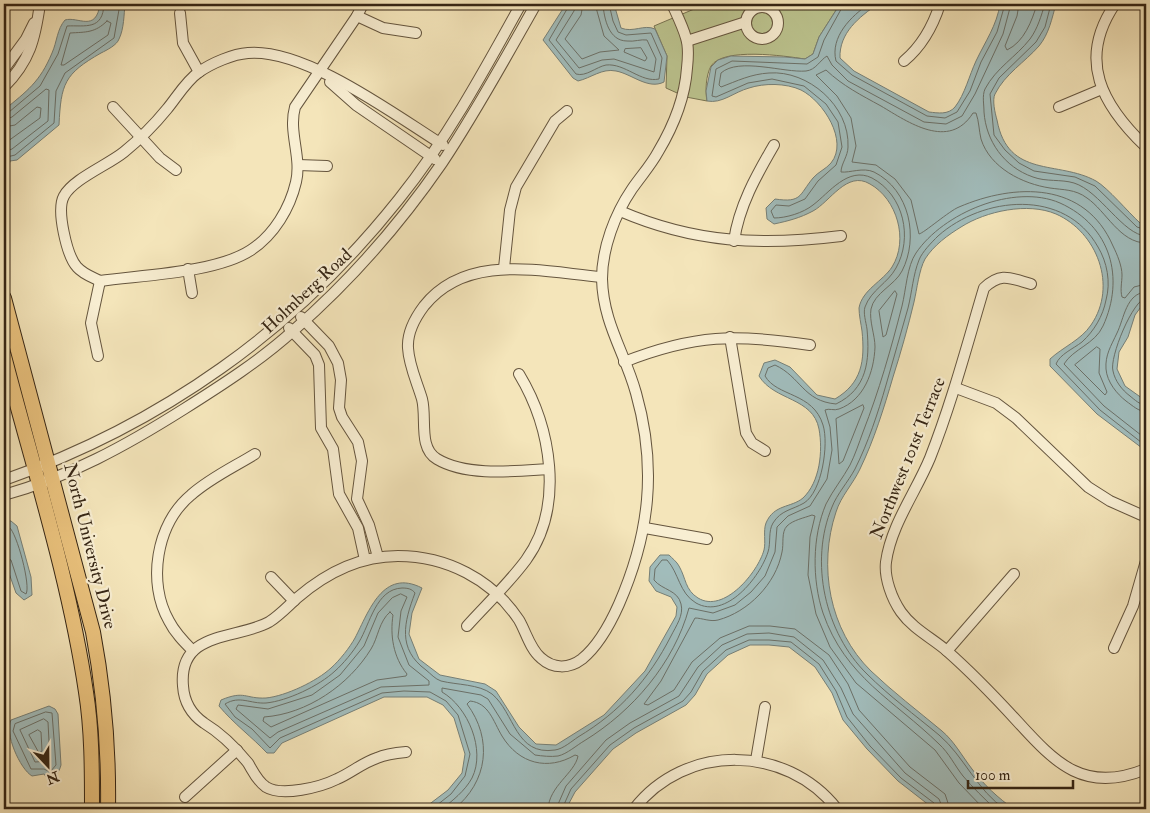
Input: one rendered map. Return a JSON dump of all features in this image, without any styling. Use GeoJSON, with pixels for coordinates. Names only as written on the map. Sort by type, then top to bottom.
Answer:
{"type":"FeatureCollection","features":[{"type":"Feature","properties":{"kind":"main road","name":"North University Drive"},"geometry":{"type":"LineString","coordinates":[[4,298],[82,586],[102,681],[108,739],[108,809]]}},
{"type":"Feature","properties":{"kind":"main road","name":"North University Drive"},"geometry":{"type":"LineString","coordinates":[[4,356],[66,590],[86,691],[90,739],[92,809]]}},
{"type":"Feature","properties":{"kind":"street"},"geometry":{"type":"LineString","coordinates":[[363,4],[357,16],[318,71],[295,107],[291,120],[298,165],[292,197],[271,232],[252,250],[234,259],[188,269],[100,281],[77,267],[72,258],[60,216],[60,206],[64,195],[74,185],[104,166],[141,138],[199,72],[230,57],[247,53],[283,56],[318,71],[362,94],[451,149]]}},
{"type":"Feature","properties":{"kind":"street","name":"Holmberg Road"},"geometry":{"type":"LineString","coordinates":[[4,480],[33,470],[106,439],[141,420],[220,369],[283,322],[339,270],[400,198],[430,156],[473,89],[521,4]]}},
{"type":"Feature","properties":{"kind":"street","name":"Holmberg Road"},"geometry":{"type":"LineString","coordinates":[[4,495],[54,479],[148,432],[228,381],[305,321],[379,244],[442,163],[536,4]]}},
{"type":"Feature","properties":{"kind":"street"},"geometry":{"type":"LineString","coordinates":[[406,752],[389,753],[374,758],[332,782],[278,792],[267,788],[259,781],[237,750],[216,729],[194,715],[187,703],[183,678],[186,664],[193,651],[206,641],[219,636],[245,632],[269,622],[294,600],[331,573],[378,557],[419,557],[440,561],[461,569],[496,594],[516,616],[535,652],[551,665],[559,667],[570,665],[582,659],[594,646],[613,617],[638,557],[645,528],[649,458],[639,405],[612,334],[604,301],[602,277],[610,232],[630,192],[658,153],[670,130],[686,82],[687,41],[672,4]]}},
{"type":"Feature","properties":{"kind":"street"},"geometry":{"type":"LineString","coordinates":[[904,61],[918,50],[940,4]]}},
{"type":"Feature","properties":{"kind":"street"},"geometry":{"type":"LineString","coordinates":[[1115,4],[1098,34],[1096,53],[1102,89],[1112,107],[1146,148]]}},
{"type":"Feature","properties":{"kind":"street"},"geometry":{"type":"LineString","coordinates":[[4,69],[26,39],[40,9]]}},
{"type":"Feature","properties":{"kind":"street"},"geometry":{"type":"LineString","coordinates":[[4,87],[22,65],[35,40],[40,9]]}},
{"type":"Feature","properties":{"kind":"street"},"geometry":{"type":"LineString","coordinates":[[180,13],[183,43],[188,56],[199,72]]}},
{"type":"Feature","properties":{"kind":"street"},"geometry":{"type":"LineString","coordinates":[[357,16],[383,28],[416,33]]}},
{"type":"Feature","properties":{"kind":"street"},"geometry":{"type":"LineString","coordinates":[[687,41],[746,22]]}},
{"type":"Feature","properties":{"kind":"street"},"geometry":{"type":"LineString","coordinates":[[318,71],[356,105],[442,163]]}},
{"type":"Feature","properties":{"kind":"street"},"geometry":{"type":"LineString","coordinates":[[1059,107],[1102,89]]}},
{"type":"Feature","properties":{"kind":"street"},"geometry":{"type":"LineString","coordinates":[[113,107],[160,158],[176,170]]}},
{"type":"Feature","properties":{"kind":"street"},"geometry":{"type":"LineString","coordinates":[[504,268],[510,210],[516,187],[555,121],[567,111]]}},
{"type":"Feature","properties":{"kind":"street"},"geometry":{"type":"LineString","coordinates":[[734,240],[740,212],[755,178],[774,146]]}},
{"type":"Feature","properties":{"kind":"street"},"geometry":{"type":"LineString","coordinates":[[298,165],[327,166]]}},
{"type":"Feature","properties":{"kind":"street"},"geometry":{"type":"LineString","coordinates":[[620,211],[644,221],[711,239],[793,242],[841,236]]}},
{"type":"Feature","properties":{"kind":"street"},"geometry":{"type":"LineString","coordinates":[[549,469],[504,472],[479,470],[444,462],[428,452],[425,442],[422,401],[410,366],[408,346],[410,330],[418,313],[430,298],[445,286],[462,277],[482,271],[504,268],[602,277]]}},
{"type":"Feature","properties":{"kind":"street"},"geometry":{"type":"LineString","coordinates":[[188,269],[192,293]]}},
{"type":"Feature","properties":{"kind":"street","name":"Northwest 101st Terrace"},"geometry":{"type":"LineString","coordinates":[[1031,284],[1004,277],[993,280],[984,288],[956,388],[929,459],[892,536],[886,565],[893,597],[902,612],[914,626],[947,651],[1006,709],[1050,757],[1063,766],[1098,778],[1115,779],[1146,769]]}},
{"type":"Feature","properties":{"kind":"street"},"geometry":{"type":"LineString","coordinates":[[98,356],[91,323],[100,281]]}},
{"type":"Feature","properties":{"kind":"street"},"geometry":{"type":"LineString","coordinates":[[296,310],[329,346],[338,362],[341,380],[339,408],[342,418],[358,442],[362,461],[357,498],[369,524],[378,557]]}},
{"type":"Feature","properties":{"kind":"street"},"geometry":{"type":"LineString","coordinates":[[283,322],[315,355],[319,365],[321,428],[333,449],[339,494],[358,528],[365,560]]}},
{"type":"Feature","properties":{"kind":"street"},"geometry":{"type":"LineString","coordinates":[[624,362],[684,342],[730,338],[760,338],[810,345]]}},
{"type":"Feature","properties":{"kind":"street"},"geometry":{"type":"LineString","coordinates":[[730,338],[746,433],[752,443],[765,451]]}},
{"type":"Feature","properties":{"kind":"street"},"geometry":{"type":"LineString","coordinates":[[467,626],[526,560],[536,543],[546,517],[549,469],[546,442],[540,416],[529,391],[518,374]]}},
{"type":"Feature","properties":{"kind":"street"},"geometry":{"type":"LineString","coordinates":[[956,388],[996,404],[1016,418],[1088,487],[1110,501],[1146,517]]}},
{"type":"Feature","properties":{"kind":"street"},"geometry":{"type":"LineString","coordinates":[[193,651],[178,636],[168,621],[157,588],[157,568],[164,535],[178,509],[190,495],[256,454]]}},
{"type":"Feature","properties":{"kind":"street"},"geometry":{"type":"LineString","coordinates":[[645,528],[707,539]]}},
{"type":"Feature","properties":{"kind":"street"},"geometry":{"type":"LineString","coordinates":[[1114,648],[1133,606],[1146,561]]}},
{"type":"Feature","properties":{"kind":"street"},"geometry":{"type":"LineString","coordinates":[[947,651],[1014,574]]}},
{"type":"Feature","properties":{"kind":"street"},"geometry":{"type":"LineString","coordinates":[[272,577],[294,600]]}},
{"type":"Feature","properties":{"kind":"street"},"geometry":{"type":"LineString","coordinates":[[756,760],[765,708]]}},
{"type":"Feature","properties":{"kind":"street"},"geometry":{"type":"LineString","coordinates":[[185,797],[237,750]]}},
{"type":"Feature","properties":{"kind":"street"},"geometry":{"type":"LineString","coordinates":[[634,809],[656,787],[674,775],[694,766],[736,759],[756,760],[802,778],[818,788],[837,809]]}},
{"type":"Feature","properties":{"kind":"green space"},"geometry":{"type":"Polygon","coordinates":[[[709,4],[712,9],[729,4],[840,4],[819,37],[813,54],[805,59],[755,54],[728,56],[718,60],[711,66],[708,74],[707,101],[686,97],[666,88],[667,56],[654,26],[709,4]]]}},
{"type":"Feature","properties":{"kind":"water"},"geometry":{"type":"Polygon","coordinates":[[[100,4],[125,4],[123,26],[118,41],[79,67],[72,74],[63,90],[59,125],[17,160],[10,161],[9,166],[4,169],[4,110],[38,79],[52,53],[60,27],[65,20],[91,21],[98,13],[100,4]]]}},
{"type":"Feature","properties":{"kind":"water"},"geometry":{"type":"Polygon","coordinates":[[[461,4],[496,4],[468,9],[461,4]]]}},
{"type":"Feature","properties":{"kind":"water"},"geometry":{"type":"Polygon","coordinates":[[[566,4],[614,4],[621,28],[630,30],[647,27],[655,29],[667,56],[664,82],[658,84],[646,83],[611,70],[583,80],[578,81],[573,78],[543,40],[566,4]]]}},
{"type":"Feature","properties":{"kind":"water"},"geometry":{"type":"Polygon","coordinates":[[[840,4],[878,4],[857,20],[847,33],[843,41],[840,58],[854,71],[929,112],[939,113],[952,110],[958,102],[993,26],[1000,4],[1056,4],[1050,26],[1039,46],[1004,80],[995,94],[995,110],[1003,139],[1012,151],[1023,160],[1036,165],[1081,175],[1101,184],[1140,223],[1146,225],[1146,300],[1135,315],[1128,337],[1119,352],[1117,369],[1125,386],[1146,401],[1146,451],[1097,414],[1050,366],[1050,359],[1087,330],[1099,310],[1103,294],[1103,277],[1092,247],[1083,233],[1070,222],[1045,210],[1020,209],[995,213],[971,221],[956,230],[937,245],[925,259],[904,340],[878,424],[860,469],[838,506],[831,533],[828,575],[831,596],[845,636],[857,655],[879,679],[946,735],[981,780],[1014,809],[934,809],[898,781],[867,749],[843,720],[832,693],[815,667],[789,647],[769,645],[750,645],[728,655],[707,674],[695,695],[686,705],[636,733],[613,749],[575,792],[566,809],[423,809],[448,790],[462,773],[465,754],[454,718],[443,705],[427,697],[384,697],[282,743],[274,753],[267,753],[219,706],[221,700],[240,695],[259,698],[274,697],[292,691],[318,678],[334,665],[348,649],[379,595],[387,588],[397,584],[408,583],[422,588],[412,613],[409,634],[419,659],[440,675],[485,684],[496,691],[519,727],[536,744],[556,745],[604,715],[645,671],[676,616],[677,607],[671,597],[656,591],[649,581],[650,567],[660,555],[669,555],[679,566],[686,584],[694,595],[708,601],[729,596],[755,569],[764,550],[765,526],[769,517],[778,509],[803,498],[809,491],[817,475],[821,447],[819,429],[809,411],[774,390],[759,376],[764,363],[775,360],[790,367],[817,395],[835,399],[844,393],[856,378],[862,361],[863,342],[859,308],[861,302],[868,291],[892,267],[900,245],[900,233],[898,221],[887,200],[870,184],[862,181],[846,184],[819,207],[803,216],[774,224],[767,219],[766,208],[775,199],[795,199],[815,176],[831,163],[836,154],[837,144],[831,122],[818,103],[809,95],[789,86],[755,86],[718,101],[707,101],[706,91],[711,67],[718,60],[731,56],[805,59],[813,54],[819,37],[840,4]]]}},
{"type":"Feature","properties":{"kind":"water"},"geometry":{"type":"Polygon","coordinates":[[[4,520],[11,521],[17,526],[31,577],[32,595],[24,600],[16,593],[4,559],[4,520]]]}},
{"type":"Feature","properties":{"kind":"water"},"geometry":{"type":"Polygon","coordinates":[[[49,706],[55,709],[58,714],[61,765],[58,772],[52,777],[47,778],[44,774],[32,776],[18,759],[11,742],[9,726],[11,720],[49,706]]]}}]}
